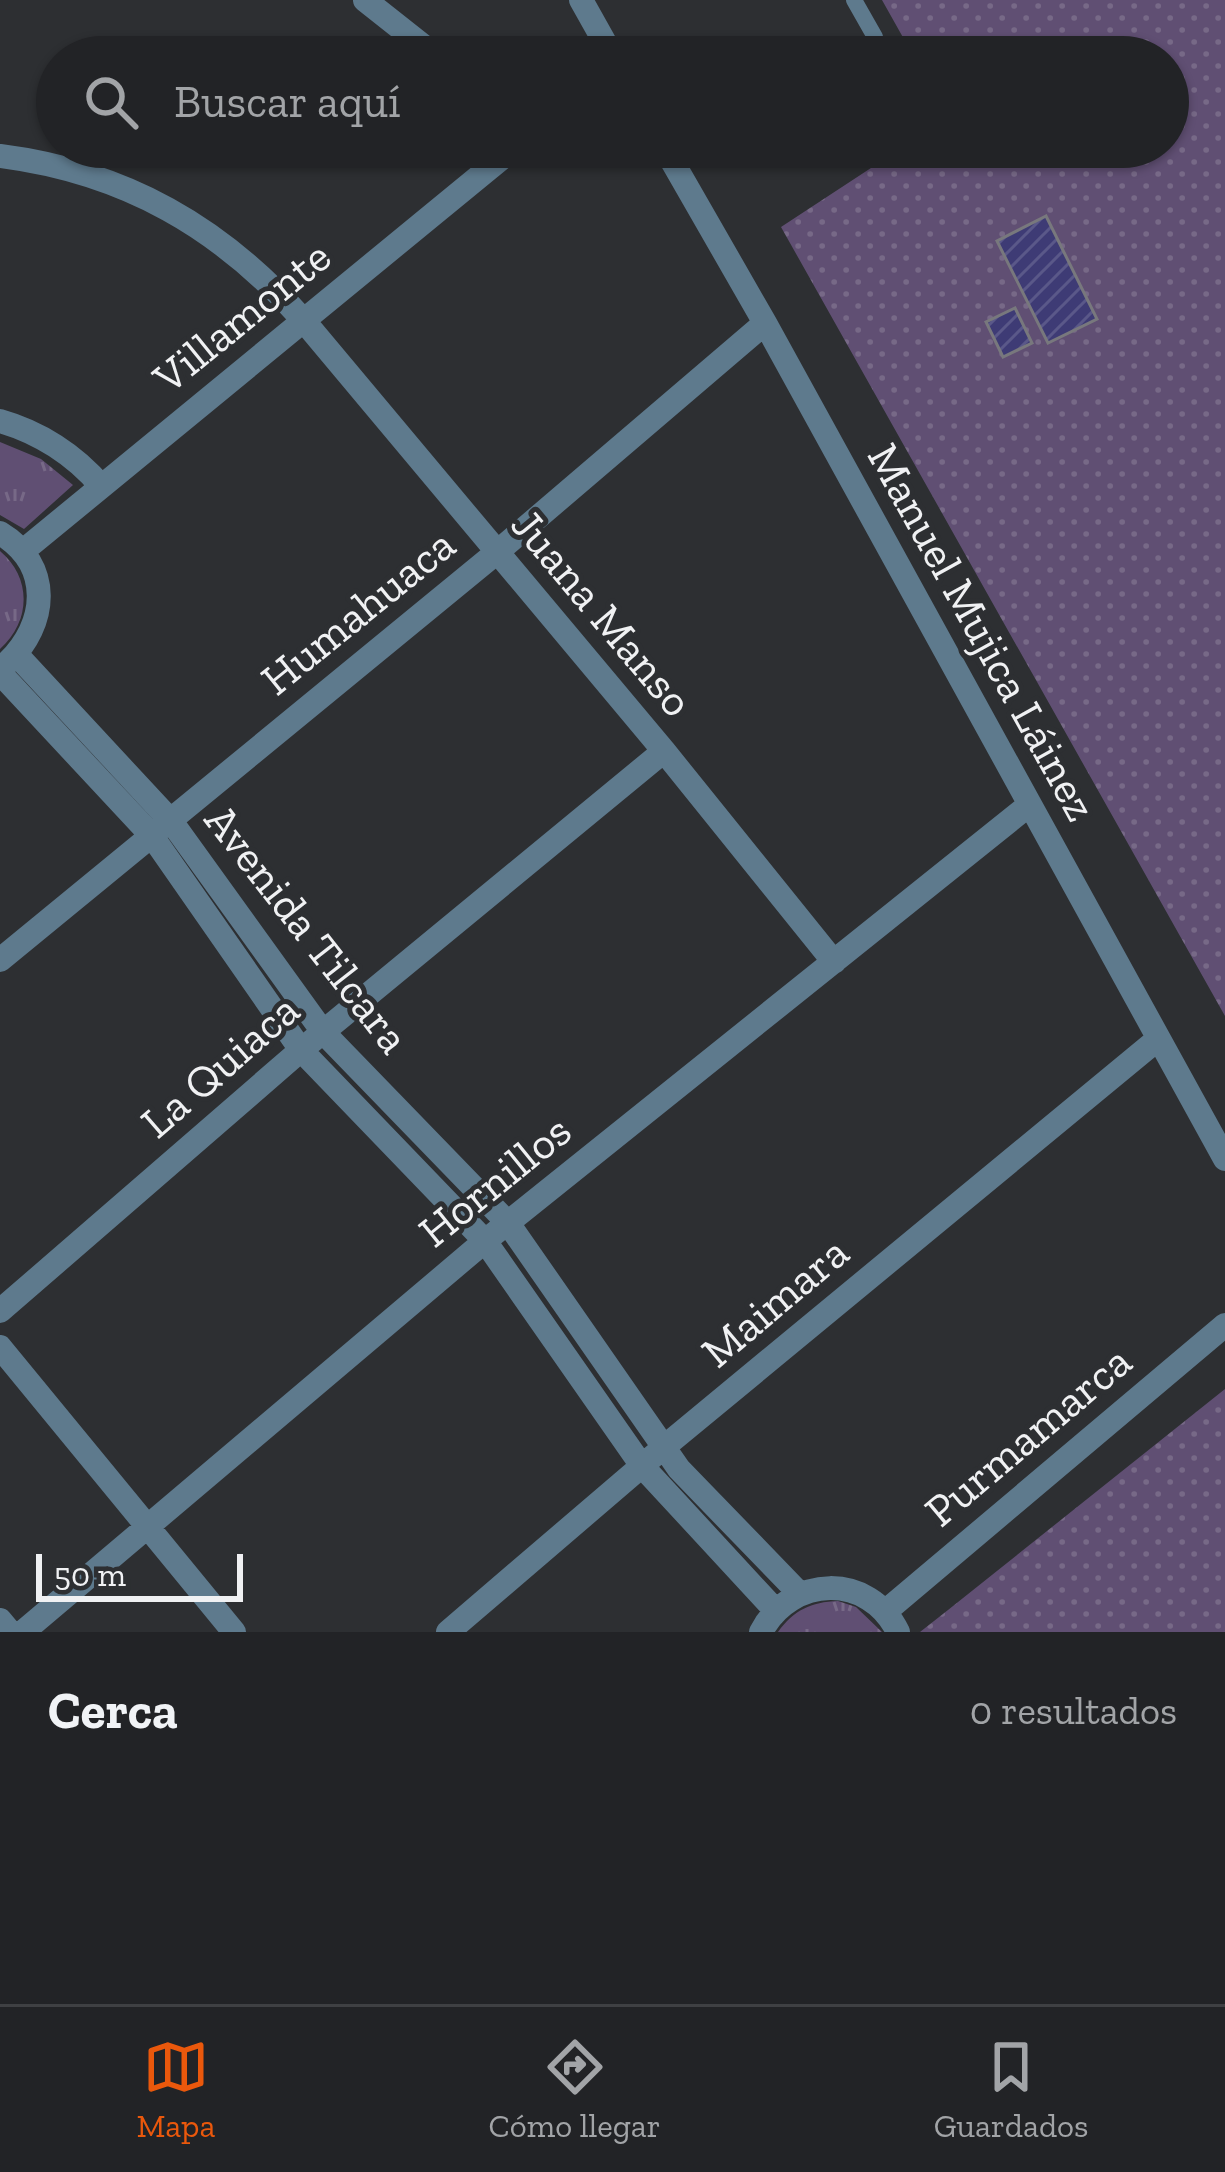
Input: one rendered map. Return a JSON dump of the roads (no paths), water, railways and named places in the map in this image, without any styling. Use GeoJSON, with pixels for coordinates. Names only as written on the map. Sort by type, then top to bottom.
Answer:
{"type":"FeatureCollection","features":[{"type":"Feature","properties":{"kind":"street"},"geometry":{"type":"LineString","coordinates":[[365,0],[410,36]]}},
{"type":"Feature","properties":{"kind":"street"},"geometry":{"type":"LineString","coordinates":[[581,0],[601,36]]}},
{"type":"Feature","properties":{"kind":"street","name":"Juana Manso"},"geometry":{"type":"LineString","coordinates":[[0,156],[36,163]]}},
{"type":"Feature","properties":{"kind":"street","name":"Juana Manso"},"geometry":{"type":"LineString","coordinates":[[64,168],[179,215],[246,260],[304,321],[834,962]]}},
{"type":"Feature","properties":{"kind":"street","name":"Villamonte"},"geometry":{"type":"LineString","coordinates":[[22,551],[489,168]]}},
{"type":"Feature","properties":{"kind":"street","name":"Manuel Mujica Láinez"},"geometry":{"type":"LineString","coordinates":[[676,168],[1225,1159]]}},
{"type":"Feature","properties":{"kind":"street","name":"Humahuaca"},"geometry":{"type":"LineString","coordinates":[[0,960],[496,553],[765,323]]}},
{"type":"Feature","properties":{"kind":"street"},"geometry":{"type":"LineString","coordinates":[[0,421],[63,451],[101,486]]}},
{"type":"Feature","properties":{"kind":"street"},"geometry":{"type":"LineString","coordinates":[[0,533],[22,551],[35,573],[40,598],[36,623],[5,665]]}},
{"type":"Feature","properties":{"kind":"street","name":"Avenida Tilcara"},"geometry":{"type":"LineString","coordinates":[[5,665],[161,829],[322,1032],[508,1223],[664,1448],[799,1593]]}},
{"type":"Feature","properties":{"kind":"street","name":"La Quiaca"},"geometry":{"type":"LineString","coordinates":[[0,1311],[301,1049],[664,751]]}},
{"type":"Feature","properties":{"kind":"street","name":"Hornillos"},"geometry":{"type":"LineString","coordinates":[[23,1632],[485,1241],[1029,805]]}},
{"type":"Feature","properties":{"kind":"street","name":"Avenida Tilcara"},"geometry":{"type":"LineString","coordinates":[[161,829],[301,1049],[485,1241],[642,1466],[776,1610]]}},
{"type":"Feature","properties":{"kind":"street","name":"Maimara"},"geometry":{"type":"LineString","coordinates":[[448,1632],[1158,1040]]}},
{"type":"Feature","properties":{"kind":"street","name":"Purmamarca"},"geometry":{"type":"LineString","coordinates":[[892,1622],[1225,1325]]}},
{"type":"Feature","properties":{"kind":"street"},"geometry":{"type":"LineString","coordinates":[[0,1347],[234,1632]]}},
{"type":"Feature","properties":{"kind":"street"},"geometry":{"type":"LineString","coordinates":[[761,1632],[776,1610],[799,1593],[817,1588],[855,1591],[892,1622]]}},
{"type":"Feature","properties":{"kind":"street"},"geometry":{"type":"LineString","coordinates":[[0,1620],[10,1632]]}},
{"type":"Feature","properties":{"kind":"lane"},"geometry":{"type":"LineString","coordinates":[[854,0],[873,36]]}}]}
